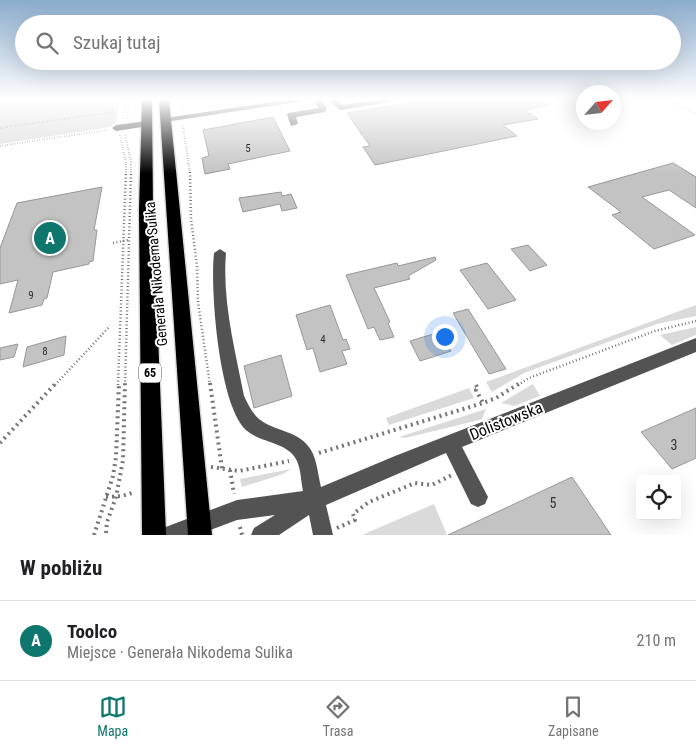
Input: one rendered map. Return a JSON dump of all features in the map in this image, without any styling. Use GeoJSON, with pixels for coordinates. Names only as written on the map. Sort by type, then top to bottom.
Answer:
{"type":"FeatureCollection","features":[{"type":"Feature","properties":{"kind":"highway","name":"Generała Nikodema Sulika"},"geometry":{"type":"LineString","coordinates":[[146,125],[154,535]]}},
{"type":"Feature","properties":{"kind":"highway","name":"Generała Nikodema Sulika"},"geometry":{"type":"LineString","coordinates":[[165,125],[200,530]]}},
{"type":"Feature","properties":{"kind":"street"},"geometry":{"type":"LineString","coordinates":[[120,128],[140,125]]}},
{"type":"Feature","properties":{"kind":"street"},"geometry":{"type":"LineString","coordinates":[[220,253],[218,264],[222,310],[236,397],[240,409],[245,418],[262,432],[294,442],[301,448],[328,533]]}},
{"type":"Feature","properties":{"kind":"street","name":"Dolistowska"},"geometry":{"type":"LineString","coordinates":[[261,535],[316,499],[696,345]]}},
{"type":"Feature","properties":{"kind":"street"},"geometry":{"type":"LineString","coordinates":[[451,444],[478,498]]}},
{"type":"Feature","properties":{"kind":"street","name":"Dolistowska"},"geometry":{"type":"LineString","coordinates":[[170,535],[200,530],[237,510],[316,499]]}},
{"type":"Feature","properties":{"kind":"path"},"geometry":{"type":"LineString","coordinates":[[0,128],[21,125]]}},
{"type":"Feature","properties":{"kind":"path"},"geometry":{"type":"LineString","coordinates":[[94,535],[112,476],[116,456],[126,163],[121,125]]}},
{"type":"Feature","properties":{"kind":"path"},"geometry":{"type":"LineString","coordinates":[[184,125],[191,179],[191,219],[197,266],[198,302],[222,469]]}},
{"type":"Feature","properties":{"kind":"path"},"geometry":{"type":"LineString","coordinates":[[0,146],[120,128]]}},
{"type":"Feature","properties":{"kind":"path"},"geometry":{"type":"LineString","coordinates":[[106,533],[107,522],[116,497],[123,460],[131,161],[120,128]]}},
{"type":"Feature","properties":{"kind":"path"},"geometry":{"type":"LineString","coordinates":[[113,243],[128,240]]}},
{"type":"Feature","properties":{"kind":"path"},"geometry":{"type":"LineString","coordinates":[[318,454],[483,403],[496,398],[529,378],[655,331],[696,321]]}},
{"type":"Feature","properties":{"kind":"path"},"geometry":{"type":"LineString","coordinates":[[0,443],[110,326]]}},
{"type":"Feature","properties":{"kind":"path"},"geometry":{"type":"LineString","coordinates":[[476,385],[478,389],[476,390],[483,403]]}},
{"type":"Feature","properties":{"kind":"path"},"geometry":{"type":"LineString","coordinates":[[207,466],[239,471],[294,460]]}},
{"type":"Feature","properties":{"kind":"path"},"geometry":{"type":"LineString","coordinates":[[328,533],[354,520],[353,514],[379,497],[415,483],[432,485],[464,469]]}},
{"type":"Feature","properties":{"kind":"path"},"geometry":{"type":"LineString","coordinates":[[230,470],[233,488]]}},
{"type":"Feature","properties":{"kind":"path"},"geometry":{"type":"LineString","coordinates":[[106,497],[129,494]]}},
{"type":"Feature","properties":{"kind":"path"},"geometry":{"type":"LineString","coordinates":[[240,525],[242,535]]}},
{"type":"Feature","properties":{"kind":"shaded area"},"geometry":{"type":"Polygon","coordinates":[[[0,125],[112,125],[110,127],[0,144],[0,125]]]}},
{"type":"Feature","properties":{"kind":"shaded area"},"geometry":{"type":"Polygon","coordinates":[[[696,305],[696,316],[657,324],[524,373],[492,392],[486,382],[696,305]]]}},
{"type":"Feature","properties":{"kind":"shaded area"},"geometry":{"type":"Polygon","coordinates":[[[696,327],[696,335],[672,345],[660,335],[696,327]]]}},
{"type":"Feature","properties":{"kind":"shaded area"},"geometry":{"type":"Polygon","coordinates":[[[533,384],[540,396],[514,406],[501,403],[533,384]]]}},
{"type":"Feature","properties":{"kind":"shaded area"},"geometry":{"type":"Polygon","coordinates":[[[469,388],[474,398],[389,425],[386,418],[469,388]]]}},
{"type":"Feature","properties":{"kind":"shaded area"},"geometry":{"type":"Polygon","coordinates":[[[486,409],[482,419],[405,438],[399,437],[486,409]]]}},
{"type":"Feature","properties":{"kind":"shaded area"},"geometry":{"type":"Polygon","coordinates":[[[291,469],[283,474],[242,487],[240,479],[291,469]]]}},
{"type":"Feature","properties":{"kind":"shaded area"},"geometry":{"type":"Polygon","coordinates":[[[434,504],[447,535],[362,535],[434,504]]]}},
{"type":"Feature","properties":{"kind":"building"},"geometry":{"type":"Polygon","coordinates":[[[230,125],[277,125],[290,151],[228,164],[230,169],[205,174],[202,158],[209,156],[203,130],[230,125]]]}},
{"type":"Feature","properties":{"kind":"building"},"geometry":{"type":"Polygon","coordinates":[[[355,125],[503,125],[517,136],[375,165],[363,147],[370,146],[355,125]]]}},
{"type":"Feature","properties":{"kind":"building"},"geometry":{"type":"Polygon","coordinates":[[[673,163],[696,177],[696,208],[669,190],[642,197],[695,235],[654,249],[612,215],[621,212],[588,187],[673,163]]]}},
{"type":"Feature","properties":{"kind":"building"},"geometry":{"type":"Polygon","coordinates":[[[102,187],[94,230],[97,230],[93,261],[89,262],[89,264],[53,272],[47,298],[44,299],[42,305],[9,313],[18,280],[0,284],[0,248],[17,203],[102,187]]]}},
{"type":"Feature","properties":{"kind":"building"},"geometry":{"type":"Polygon","coordinates":[[[281,192],[282,196],[291,194],[297,208],[282,211],[280,204],[243,212],[239,198],[281,192]]]}},
{"type":"Feature","properties":{"kind":"building"},"geometry":{"type":"Polygon","coordinates":[[[528,245],[547,265],[530,271],[511,249],[528,245]]]}},
{"type":"Feature","properties":{"kind":"building"},"geometry":{"type":"Polygon","coordinates":[[[435,257],[436,260],[408,276],[410,279],[374,288],[390,322],[388,323],[394,337],[380,340],[374,327],[368,329],[346,275],[397,263],[398,266],[435,257]]]}},
{"type":"Feature","properties":{"kind":"building"},"geometry":{"type":"Polygon","coordinates":[[[487,263],[516,300],[488,309],[460,270],[487,263]]]}},
{"type":"Feature","properties":{"kind":"building"},"geometry":{"type":"Polygon","coordinates":[[[330,305],[343,340],[346,339],[350,349],[342,351],[347,364],[320,372],[313,348],[307,350],[296,315],[330,305]]]}},
{"type":"Feature","properties":{"kind":"building"},"geometry":{"type":"Polygon","coordinates":[[[468,309],[506,369],[489,374],[453,313],[468,309]]]}},
{"type":"Feature","properties":{"kind":"building"},"geometry":{"type":"Polygon","coordinates":[[[440,332],[451,351],[420,361],[410,341],[440,332]]]}},
{"type":"Feature","properties":{"kind":"building"},"geometry":{"type":"Polygon","coordinates":[[[66,336],[64,355],[23,367],[27,347],[66,336]]]}},
{"type":"Feature","properties":{"kind":"building"},"geometry":{"type":"Polygon","coordinates":[[[18,344],[14,357],[0,360],[0,348],[18,344]]]}},
{"type":"Feature","properties":{"kind":"building"},"geometry":{"type":"Polygon","coordinates":[[[281,355],[292,396],[254,408],[244,366],[281,355]]]}},
{"type":"Feature","properties":{"kind":"building"},"geometry":{"type":"Polygon","coordinates":[[[696,408],[696,458],[672,469],[641,432],[696,408]]]}},
{"type":"Feature","properties":{"kind":"building"},"geometry":{"type":"Polygon","coordinates":[[[572,477],[611,535],[448,535],[572,477]]]}},
{"type":"Feature","properties":{"kind":"place","name":"Toolco"},"geometry":{"type":"Point","coordinates":[50,238]}}]}
